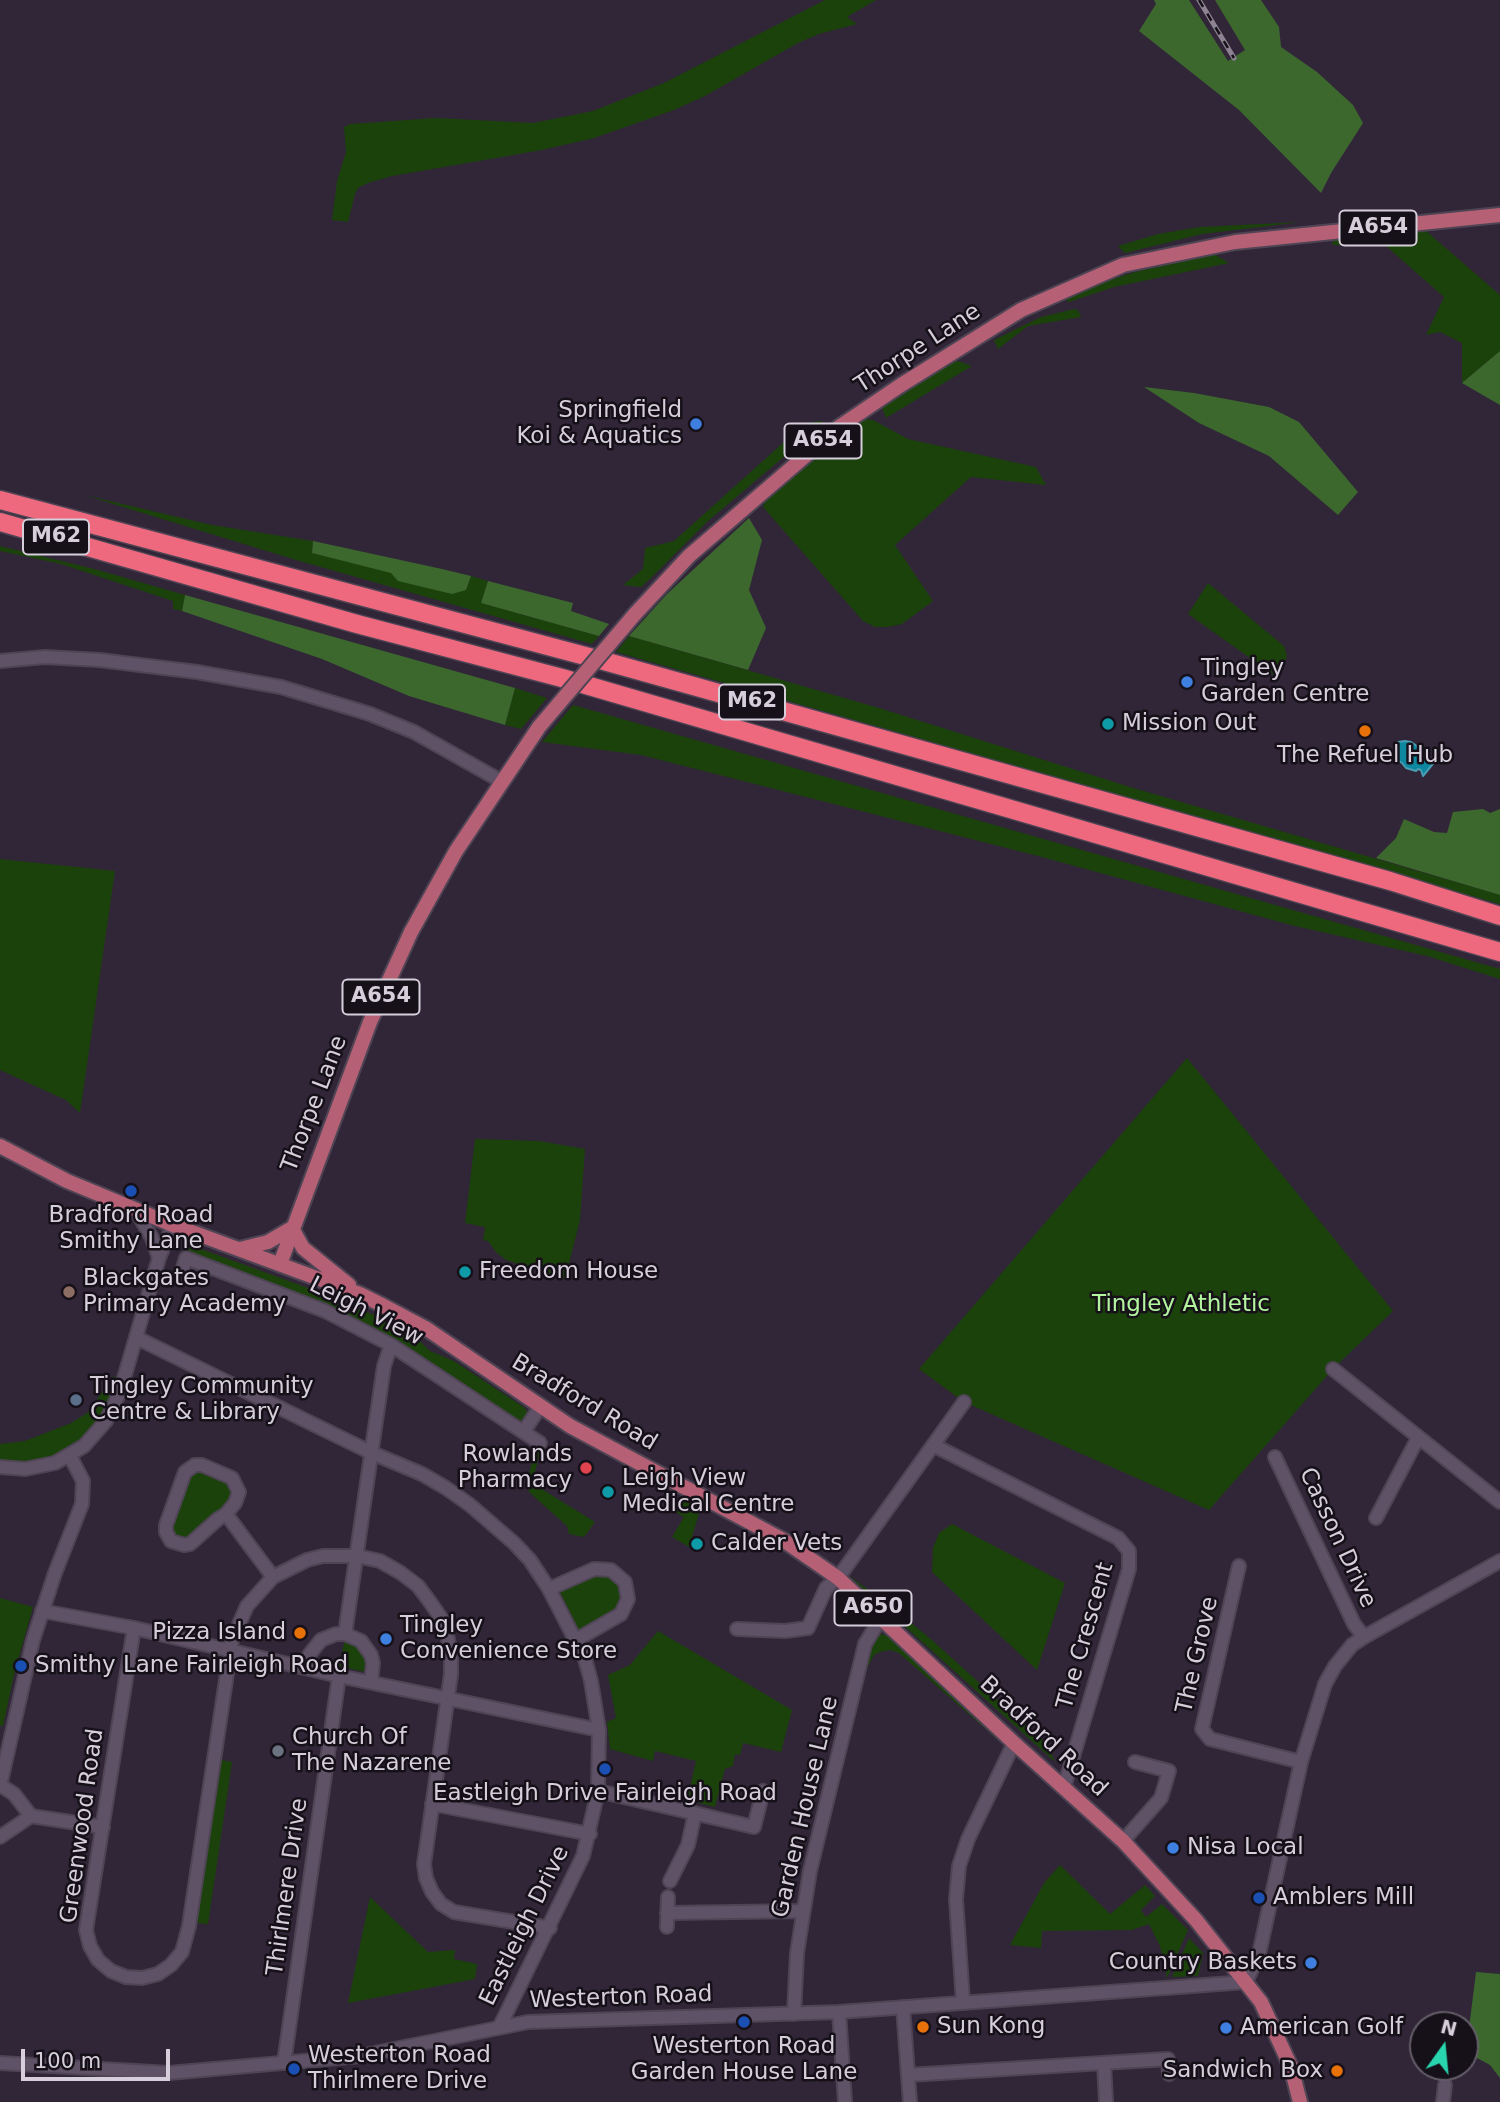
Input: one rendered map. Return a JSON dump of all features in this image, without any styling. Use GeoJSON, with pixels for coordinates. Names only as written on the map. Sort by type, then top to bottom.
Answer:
{"type":"FeatureCollection","features":[{"type":"Feature","properties":{"kind":"highway","name":"M62"},"geometry":{"type":"LineString","coordinates":[[0,500],[604,661],[1377,877],[1500,916]]}},
{"type":"Feature","properties":{"kind":"highway","name":"M62"},"geometry":{"type":"LineString","coordinates":[[0,522],[357,624],[576,681],[1500,952]]}},
{"type":"Feature","properties":{"kind":"main road","name":"Thorpe Lane"},"geometry":{"type":"LineString","coordinates":[[280,1264],[370,1022],[411,932],[456,851],[501,781],[539,727],[635,614],[689,556],[839,427],[1021,310],[1123,265],[1256,239],[1500,215]]}},
{"type":"Feature","properties":{"kind":"main road","name":"Bradford Road"},"geometry":{"type":"LineString","coordinates":[[0,1146],[67,1181],[173,1225],[360,1293],[426,1329],[540,1407],[629,1459],[783,1540],[838,1578],[1123,1841],[1196,1920],[1261,2002],[1292,2067],[1300,2102]]}},
{"type":"Feature","properties":{"kind":"main road"},"geometry":{"type":"LineString","coordinates":[[240,1250],[268,1242],[292,1228],[303,1248],[360,1293]]}},
{"type":"Feature","properties":{"kind":"street"},"geometry":{"type":"LineString","coordinates":[[0,661],[46,657],[99,660],[197,672],[281,687],[370,714],[414,732],[501,781]]}},
{"type":"Feature","properties":{"kind":"street"},"geometry":{"type":"LineString","coordinates":[[135,1209],[152,1238],[159,1258]]}},
{"type":"Feature","properties":{"kind":"street"},"geometry":{"type":"LineString","coordinates":[[0,1467],[24,1469],[70,1456],[93,1437],[106,1421],[120,1392],[159,1258],[173,1225]]}},
{"type":"Feature","properties":{"kind":"street","name":"Leigh View"},"geometry":{"type":"LineString","coordinates":[[183,1268],[186,1258],[326,1311],[391,1345],[540,1443]]}},
{"type":"Feature","properties":{"kind":"street","name":"Eastleigh Drive"},"geometry":{"type":"LineString","coordinates":[[137,1338],[372,1453],[422,1474],[470,1504],[514,1543],[530,1560],[550,1589],[585,1659],[591,1681],[599,1730],[598,1791],[590,1834],[572,1884],[500,2026]]}},
{"type":"Feature","properties":{"kind":"street"},"geometry":{"type":"LineString","coordinates":[[345,1634],[384,1366],[391,1345]]}},
{"type":"Feature","properties":{"kind":"street"},"geometry":{"type":"LineString","coordinates":[[1333,1369],[1500,1502]]}},
{"type":"Feature","properties":{"kind":"street"},"geometry":{"type":"LineString","coordinates":[[737,1629],[785,1632],[808,1628],[826,1588],[838,1578],[964,1402]]}},
{"type":"Feature","properties":{"kind":"street"},"geometry":{"type":"LineString","coordinates":[[524,1432],[540,1407]]}},
{"type":"Feature","properties":{"kind":"street"},"geometry":{"type":"LineString","coordinates":[[1376,1518],[1418,1438]]}},
{"type":"Feature","properties":{"kind":"street","name":"The Crescent"},"geometry":{"type":"LineString","coordinates":[[933,1445],[1118,1538],[1129,1551],[1129,1570],[1064,1787]]}},
{"type":"Feature","properties":{"kind":"street"},"geometry":{"type":"LineString","coordinates":[[70,1456],[83,1480],[82,1504],[42,1611],[13,1721],[0,1785],[14,1794],[31,1816],[103,1828]]}},
{"type":"Feature","properties":{"kind":"street","name":"Casson Drive"},"geometry":{"type":"LineString","coordinates":[[1275,1457],[1354,1624],[1364,1637]]}},
{"type":"Feature","properties":{"kind":"street"},"geometry":{"type":"LineString","coordinates":[[202,1465],[233,1478],[239,1492],[235,1503],[226,1514],[190,1545],[176,1544],[167,1536],[166,1525],[182,1478],[190,1467],[202,1465]]}},
{"type":"Feature","properties":{"kind":"street"},"geometry":{"type":"LineString","coordinates":[[226,1514],[273,1577],[307,1560],[323,1556],[357,1556],[380,1561],[418,1586],[436,1610],[447,1635],[451,1654],[448,1697],[424,1864],[426,1878],[441,1904],[454,1912],[550,1928]]}},
{"type":"Feature","properties":{"kind":"street"},"geometry":{"type":"LineString","coordinates":[[1246,1982],[1259,1954],[1301,1762],[1325,1684],[1342,1655],[1364,1637],[1500,1560]]}},
{"type":"Feature","properties":{"kind":"street","name":"The Grove"},"geometry":{"type":"LineString","coordinates":[[1239,1566],[1202,1728],[1210,1739],[1301,1762]]}},
{"type":"Feature","properties":{"kind":"street"},"geometry":{"type":"LineString","coordinates":[[550,1589],[594,1569],[611,1570],[625,1582],[628,1598],[621,1614],[576,1640]]}},
{"type":"Feature","properties":{"kind":"street","name":"Greenwood Road"},"geometry":{"type":"LineString","coordinates":[[134,1629],[86,1930],[90,1946],[98,1960],[111,1971],[126,1977],[142,1978],[158,1974],[172,1965],[187,1937],[230,1650],[247,1606],[273,1577]]}},
{"type":"Feature","properties":{"kind":"street"},"geometry":{"type":"LineString","coordinates":[[42,1611],[599,1730]]}},
{"type":"Feature","properties":{"kind":"street","name":"Garden House Lane"},"geometry":{"type":"LineString","coordinates":[[794,2014],[797,1953],[810,1871],[865,1643],[882,1616]]}},
{"type":"Feature","properties":{"kind":"street"},"geometry":{"type":"LineString","coordinates":[[306,1668],[309,1655],[321,1640],[336,1634],[345,1634],[361,1641],[371,1654],[371,1682]]}},
{"type":"Feature","properties":{"kind":"street","name":"Thirlmere Drive"},"geometry":{"type":"LineString","coordinates":[[284,2063],[339,1676]]}},
{"type":"Feature","properties":{"kind":"street"},"geometry":{"type":"LineString","coordinates":[[963,2002],[957,1908],[960,1866],[968,1839],[1014,1743]]}},
{"type":"Feature","properties":{"kind":"street"},"geometry":{"type":"LineString","coordinates":[[1123,1841],[1161,1798],[1169,1772],[1135,1762]]}},
{"type":"Feature","properties":{"kind":"street"},"geometry":{"type":"LineString","coordinates":[[1148,1788],[1161,1798]]}},
{"type":"Feature","properties":{"kind":"street"},"geometry":{"type":"LineString","coordinates":[[598,1791],[754,1827],[763,1791]]}},
{"type":"Feature","properties":{"kind":"street"},"geometry":{"type":"LineString","coordinates":[[432,1804],[590,1834]]}},
{"type":"Feature","properties":{"kind":"street"},"geometry":{"type":"LineString","coordinates":[[670,1881],[688,1845],[695,1813]]}},
{"type":"Feature","properties":{"kind":"street"},"geometry":{"type":"LineString","coordinates":[[0,1837],[31,1816]]}},
{"type":"Feature","properties":{"kind":"street"},"geometry":{"type":"LineString","coordinates":[[668,1897],[667,1920],[803,1911]]}},
{"type":"Feature","properties":{"kind":"street","name":"Westerton Road"},"geometry":{"type":"LineString","coordinates":[[0,2063],[169,2073],[360,2056],[500,2026],[550,2020],[839,2012],[1246,1982]]}},
{"type":"Feature","properties":{"kind":"street"},"geometry":{"type":"LineString","coordinates":[[903,2007],[910,2102]]}},
{"type":"Feature","properties":{"kind":"street"},"geometry":{"type":"LineString","coordinates":[[839,2012],[845,2102]]}},
{"type":"Feature","properties":{"kind":"street"},"geometry":{"type":"LineString","coordinates":[[908,2076],[1168,2059],[1169,2074]]}},
{"type":"Feature","properties":{"kind":"street"},"geometry":{"type":"LineString","coordinates":[[1104,2063],[1106,2102]]}},
{"type":"Feature","properties":{"kind":"street"},"geometry":{"type":"LineString","coordinates":[[1444,2102],[1445,2085]]}},
{"type":"Feature","properties":{"kind":"green space"},"geometry":{"type":"Polygon","coordinates":[[[825,0],[876,0],[847,17],[857,24],[819,34],[798,43],[705,96],[674,110],[594,138],[542,150],[392,176],[368,183],[358,188],[348,222],[332,220],[337,181],[346,152],[344,127],[350,124],[436,118],[533,123],[593,111],[664,83],[825,0]]]}},
{"type":"Feature","properties":{"kind":"green space"},"geometry":{"type":"Polygon","coordinates":[[[1154,0],[1189,0],[1228,61],[1245,50],[1215,0],[1261,0],[1279,27],[1281,47],[1317,72],[1353,105],[1363,123],[1321,193],[1239,110],[1139,31],[1156,4],[1154,0]]]}},
{"type":"Feature","properties":{"kind":"green space"},"geometry":{"type":"Polygon","coordinates":[[[1301,222],[1202,234],[1125,253],[1118,246],[1158,234],[1200,227],[1301,222]]]}},
{"type":"Feature","properties":{"kind":"green space"},"geometry":{"type":"Polygon","coordinates":[[[1425,230],[1500,295],[1500,351],[1462,383],[1462,343],[1440,332],[1426,335],[1444,297],[1386,246],[1332,245],[1333,240],[1425,230]]]}},
{"type":"Feature","properties":{"kind":"green space"},"geometry":{"type":"Polygon","coordinates":[[[1214,254],[1229,263],[1114,287],[1069,302],[1065,300],[1098,284],[1135,272],[1214,254]]]}},
{"type":"Feature","properties":{"kind":"green space"},"geometry":{"type":"Polygon","coordinates":[[[1078,310],[1081,317],[1028,326],[998,349],[994,340],[1041,317],[1078,310]]]}},
{"type":"Feature","properties":{"kind":"green space"},"geometry":{"type":"Polygon","coordinates":[[[1500,351],[1500,405],[1462,383],[1500,351]]]}},
{"type":"Feature","properties":{"kind":"green space"},"geometry":{"type":"Polygon","coordinates":[[[958,361],[972,366],[886,418],[882,408],[952,362],[958,361]]]}},
{"type":"Feature","properties":{"kind":"green space"},"geometry":{"type":"Polygon","coordinates":[[[1144,387],[1269,407],[1299,422],[1358,492],[1338,515],[1269,456],[1199,423],[1144,387]]]}},
{"type":"Feature","properties":{"kind":"green space"},"geometry":{"type":"Polygon","coordinates":[[[865,419],[873,420],[908,439],[1036,467],[1046,485],[971,477],[895,545],[933,601],[902,624],[888,627],[875,627],[863,621],[763,507],[766,497],[775,488],[865,419]]]}},
{"type":"Feature","properties":{"kind":"green space"},"geometry":{"type":"Polygon","coordinates":[[[805,423],[824,423],[708,521],[641,587],[623,585],[643,569],[645,548],[674,541],[805,423]]]}},
{"type":"Feature","properties":{"kind":"green space"},"geometry":{"type":"Polygon","coordinates":[[[84,495],[212,525],[313,541],[312,553],[466,590],[471,576],[488,581],[481,603],[599,636],[592,644],[296,560],[84,495]]]}},
{"type":"Feature","properties":{"kind":"green space"},"geometry":{"type":"Polygon","coordinates":[[[749,518],[762,540],[749,590],[766,628],[748,670],[629,636],[667,594],[749,518]]]}},
{"type":"Feature","properties":{"kind":"green space"},"geometry":{"type":"Polygon","coordinates":[[[313,541],[471,576],[466,590],[452,594],[398,581],[391,573],[312,553],[313,541]]]}},
{"type":"Feature","properties":{"kind":"green space"},"geometry":{"type":"Polygon","coordinates":[[[0,546],[185,595],[182,611],[173,609],[173,601],[61,564],[0,551],[0,546]]]}},
{"type":"Feature","properties":{"kind":"green space"},"geometry":{"type":"Polygon","coordinates":[[[488,581],[573,603],[571,611],[609,624],[599,636],[481,603],[488,581]]]}},
{"type":"Feature","properties":{"kind":"green space"},"geometry":{"type":"Polygon","coordinates":[[[1208,583],[1284,646],[1287,656],[1278,678],[1188,614],[1208,583]]]}},
{"type":"Feature","properties":{"kind":"green space"},"geometry":{"type":"Polygon","coordinates":[[[185,595],[515,688],[505,725],[409,696],[322,659],[182,611],[185,595]]]}},
{"type":"Feature","properties":{"kind":"green space"},"geometry":{"type":"Polygon","coordinates":[[[629,636],[879,708],[1130,787],[1500,895],[1500,904],[616,652],[629,636]]]}},
{"type":"Feature","properties":{"kind":"green space"},"geometry":{"type":"Polygon","coordinates":[[[515,688],[547,698],[521,729],[505,725],[515,688]]]}},
{"type":"Feature","properties":{"kind":"green space"},"geometry":{"type":"Polygon","coordinates":[[[573,705],[1500,969],[1500,979],[1427,956],[1291,925],[1038,856],[641,755],[542,742],[573,705]]]}},
{"type":"Feature","properties":{"kind":"green space"},"geometry":{"type":"Polygon","coordinates":[[[1483,809],[1490,813],[1500,809],[1500,895],[1376,858],[1396,838],[1404,819],[1434,832],[1447,833],[1453,812],[1483,809]]]}},
{"type":"Feature","properties":{"kind":"green space"},"geometry":{"type":"Polygon","coordinates":[[[0,859],[115,871],[80,1113],[66,1100],[0,1070],[0,859]]]}},
{"type":"Feature","properties":{"kind":"green space","name":"Tingley Athletic"},"geometry":{"type":"Polygon","coordinates":[[[1187,1058],[1393,1311],[1333,1369],[1209,1510],[964,1402],[919,1369],[1187,1058]]]}},
{"type":"Feature","properties":{"kind":"green space"},"geometry":{"type":"Polygon","coordinates":[[[475,1139],[539,1141],[585,1149],[580,1220],[565,1279],[506,1260],[488,1241],[483,1240],[485,1227],[465,1223],[475,1139]]]}},
{"type":"Feature","properties":{"kind":"green space"},"geometry":{"type":"Polygon","coordinates":[[[190,1245],[374,1315],[421,1342],[430,1351],[454,1361],[525,1408],[529,1416],[523,1423],[518,1422],[422,1357],[329,1307],[186,1255],[183,1246],[190,1245]]]}},
{"type":"Feature","properties":{"kind":"green space"},"geometry":{"type":"Polygon","coordinates":[[[114,1376],[117,1378],[101,1418],[71,1447],[55,1456],[39,1460],[22,1463],[0,1461],[0,1444],[25,1441],[71,1423],[87,1413],[114,1376]]]}},
{"type":"Feature","properties":{"kind":"green space"},"geometry":{"type":"Polygon","coordinates":[[[536,1446],[541,1449],[532,1483],[595,1522],[584,1537],[569,1534],[567,1526],[529,1492],[527,1482],[536,1446]]]}},
{"type":"Feature","properties":{"kind":"green space"},"geometry":{"type":"Polygon","coordinates":[[[200,1469],[228,1480],[235,1494],[226,1507],[189,1541],[172,1538],[170,1525],[188,1474],[200,1469]]]}},
{"type":"Feature","properties":{"kind":"green space"},"geometry":{"type":"Polygon","coordinates":[[[678,1499],[692,1502],[700,1510],[689,1547],[672,1537],[684,1517],[672,1510],[678,1499]]]}},
{"type":"Feature","properties":{"kind":"green space"},"geometry":{"type":"Polygon","coordinates":[[[952,1524],[1065,1583],[1037,1670],[932,1572],[933,1548],[939,1533],[952,1524]]]}},
{"type":"Feature","properties":{"kind":"green space"},"geometry":{"type":"Polygon","coordinates":[[[606,1573],[619,1582],[624,1596],[618,1611],[585,1632],[579,1630],[560,1592],[561,1588],[590,1575],[606,1573]]]}},
{"type":"Feature","properties":{"kind":"green space"},"geometry":{"type":"Polygon","coordinates":[[[848,1575],[932,1640],[1048,1745],[1055,1762],[848,1575]]]}},
{"type":"Feature","properties":{"kind":"green space"},"geometry":{"type":"Polygon","coordinates":[[[0,1598],[33,1607],[3,1726],[0,1726],[0,1598]]]}},
{"type":"Feature","properties":{"kind":"green space"},"geometry":{"type":"Polygon","coordinates":[[[658,1631],[792,1710],[781,1752],[743,1743],[740,1755],[735,1754],[733,1766],[725,1769],[715,1807],[687,1800],[696,1761],[655,1751],[653,1761],[610,1749],[607,1722],[616,1718],[608,1675],[630,1665],[658,1631]]]}},
{"type":"Feature","properties":{"kind":"green space"},"geometry":{"type":"Polygon","coordinates":[[[881,1634],[891,1637],[915,1657],[997,1739],[899,1653],[890,1650],[874,1655],[866,1670],[873,1640],[881,1634]]]}},
{"type":"Feature","properties":{"kind":"green space"},"geometry":{"type":"Polygon","coordinates":[[[345,1639],[364,1652],[368,1669],[365,1672],[339,1666],[345,1639]]]}},
{"type":"Feature","properties":{"kind":"green space"},"geometry":{"type":"Polygon","coordinates":[[[221,1760],[232,1762],[208,1924],[197,1923],[221,1760]]]}},
{"type":"Feature","properties":{"kind":"green space"},"geometry":{"type":"Polygon","coordinates":[[[1060,1865],[1110,1914],[1145,1885],[1155,1896],[1141,1910],[1146,1917],[1162,1904],[1188,1930],[1167,1978],[1160,1946],[1149,1924],[1132,1930],[1042,1931],[1041,1948],[1010,1945],[1044,1883],[1060,1865]]]}},
{"type":"Feature","properties":{"kind":"green space"},"geometry":{"type":"Polygon","coordinates":[[[370,1897],[428,1952],[455,1950],[454,1959],[477,1964],[475,1979],[348,2003],[370,1897]]]}},
{"type":"Feature","properties":{"kind":"green space"},"geometry":{"type":"Polygon","coordinates":[[[1189,1938],[1203,1953],[1198,1976],[1172,1977],[1189,1938]]]}},
{"type":"Feature","properties":{"kind":"green space"},"geometry":{"type":"Polygon","coordinates":[[[1476,1972],[1500,1974],[1500,2078],[1490,2065],[1479,2059],[1479,2011],[1471,2011],[1476,1972]]]}},
{"type":"Feature","properties":{"kind":"water"},"geometry":{"type":"Polygon","coordinates":[[[1405,741],[1424,751],[1425,757],[1436,760],[1423,776],[1421,770],[1406,768],[1392,757],[1398,742],[1405,741]]]}},
{"type":"Feature","properties":{"kind":"railway"},"geometry":{"type":"LineString","coordinates":[[1199,0],[1234,58]]}},
{"type":"Feature","properties":{"kind":"place","name":"Springfield Koi & Aquatics"},"geometry":{"type":"Point","coordinates":[696,424]}},
{"type":"Feature","properties":{"kind":"place","name":"Tingley Garden Centre"},"geometry":{"type":"Point","coordinates":[1187,682]}},
{"type":"Feature","properties":{"kind":"place","name":"Mission Out"},"geometry":{"type":"Point","coordinates":[1108,724]}},
{"type":"Feature","properties":{"kind":"place","name":"The Refuel Hub"},"geometry":{"type":"Point","coordinates":[1365,731]}},
{"type":"Feature","properties":{"kind":"place","name":"Bradford Road Smithy Lane"},"geometry":{"type":"Point","coordinates":[131,1191]}},
{"type":"Feature","properties":{"kind":"place","name":"Freedom House"},"geometry":{"type":"Point","coordinates":[465,1272]}},
{"type":"Feature","properties":{"kind":"place","name":"Blackgates Primary Academy"},"geometry":{"type":"Point","coordinates":[69,1292]}},
{"type":"Feature","properties":{"kind":"place","name":"Tingley Community Centre & Library"},"geometry":{"type":"Point","coordinates":[76,1400]}},
{"type":"Feature","properties":{"kind":"place","name":"Rowlands Pharmacy"},"geometry":{"type":"Point","coordinates":[586,1468]}},
{"type":"Feature","properties":{"kind":"place","name":"Leigh View Medical Centre"},"geometry":{"type":"Point","coordinates":[608,1492]}},
{"type":"Feature","properties":{"kind":"place","name":"Calder Vets"},"geometry":{"type":"Point","coordinates":[697,1544]}},
{"type":"Feature","properties":{"kind":"place","name":"Pizza Island"},"geometry":{"type":"Point","coordinates":[300,1633]}},
{"type":"Feature","properties":{"kind":"place","name":"Tingley Convenience Store"},"geometry":{"type":"Point","coordinates":[386,1639]}},
{"type":"Feature","properties":{"kind":"place","name":"Smithy Lane Fairleigh Road"},"geometry":{"type":"Point","coordinates":[21,1666]}},
{"type":"Feature","properties":{"kind":"place","name":"Church Of The Nazarene"},"geometry":{"type":"Point","coordinates":[278,1751]}},
{"type":"Feature","properties":{"kind":"place","name":"Eastleigh Drive Fairleigh Road"},"geometry":{"type":"Point","coordinates":[605,1769]}},
{"type":"Feature","properties":{"kind":"place","name":"Nisa Local"},"geometry":{"type":"Point","coordinates":[1173,1848]}},
{"type":"Feature","properties":{"kind":"place","name":"Amblers Mill"},"geometry":{"type":"Point","coordinates":[1259,1898]}},
{"type":"Feature","properties":{"kind":"place","name":"Country Baskets"},"geometry":{"type":"Point","coordinates":[1311,1963]}},
{"type":"Feature","properties":{"kind":"place","name":"Westerton Road Garden House Lane"},"geometry":{"type":"Point","coordinates":[744,2022]}},
{"type":"Feature","properties":{"kind":"place","name":"Sun Kong"},"geometry":{"type":"Point","coordinates":[923,2027]}},
{"type":"Feature","properties":{"kind":"place","name":"American Golf"},"geometry":{"type":"Point","coordinates":[1226,2028]}},
{"type":"Feature","properties":{"kind":"place","name":"Westerton Road Thirlmere Drive"},"geometry":{"type":"Point","coordinates":[294,2069]}},
{"type":"Feature","properties":{"kind":"place","name":"Sandwich Box"},"geometry":{"type":"Point","coordinates":[1337,2071]}}]}
